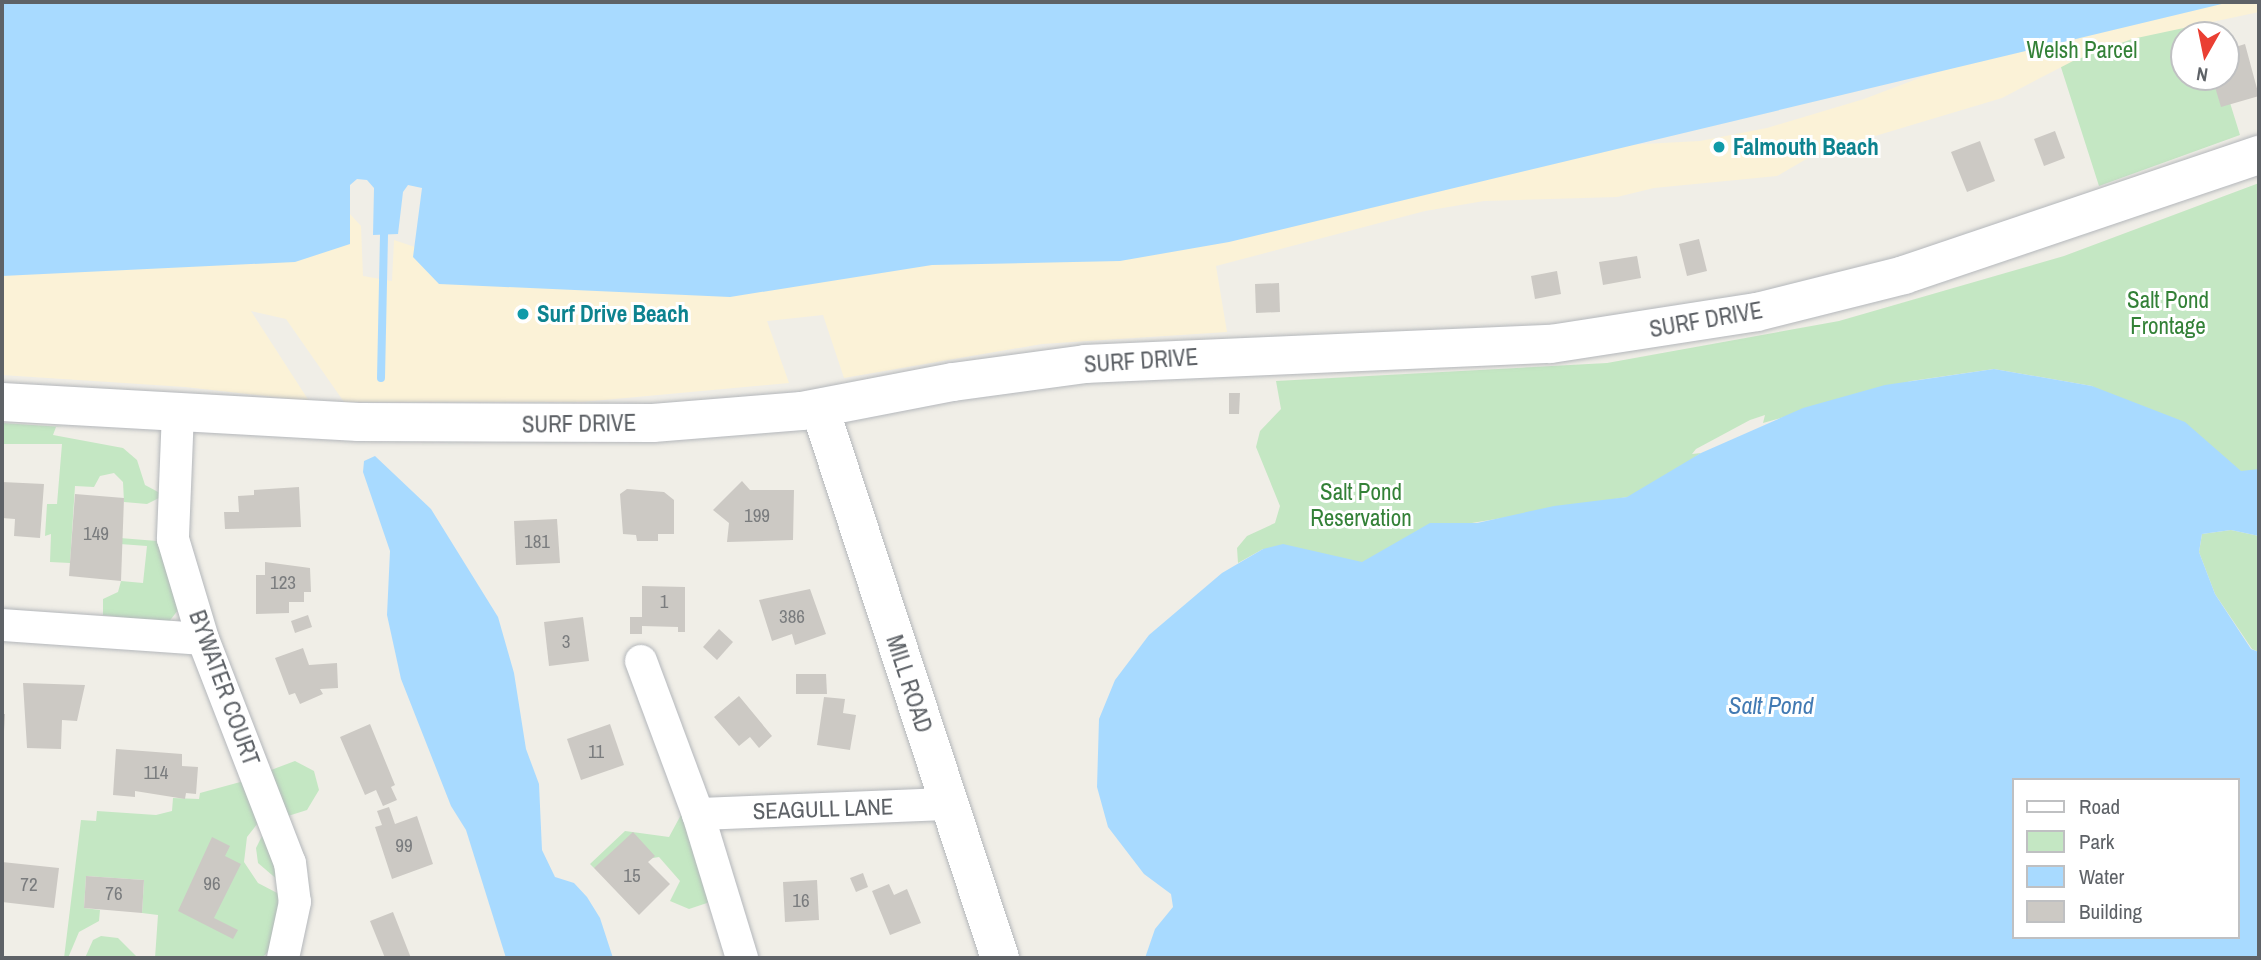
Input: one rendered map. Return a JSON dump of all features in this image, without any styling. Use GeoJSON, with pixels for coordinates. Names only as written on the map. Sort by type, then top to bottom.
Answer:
{"type":"FeatureCollection","features":[{"type":"Feature","properties":{"kind":"main road","name":"SURF DRIVE"},"geometry":{"type":"LineString","coordinates":[[2,402],[484,426],[664,422],[820,409],[953,382],[1086,364],[1538,345],[1681,326],[1903,275],[2259,155]]}},
{"type":"Feature","properties":{"kind":"main road","name":"MILL ROAD"},"geometry":{"type":"LineString","coordinates":[[820,409],[1000,958]]}},
{"type":"Feature","properties":{"kind":"street","name":"BYWATER COURT"},"geometry":{"type":"LineString","coordinates":[[178,412],[172,530],[203,639],[290,863],[295,902],[283,958]]}},
{"type":"Feature","properties":{"kind":"street"},"geometry":{"type":"LineString","coordinates":[[2,625],[203,639]]}},
{"type":"Feature","properties":{"kind":"street"},"geometry":{"type":"LineString","coordinates":[[641,661],[698,814],[742,958]]}},
{"type":"Feature","properties":{"kind":"street","name":"SEAGULL LANE"},"geometry":{"type":"LineString","coordinates":[[698,814],[948,804]]}},
{"type":"Feature","properties":{"kind":"green space","name":"Welsh Parcel"},"geometry":{"type":"Polygon","coordinates":[[[2199,2],[2205,21],[2170,21],[2170,91],[2226,91],[2240,135],[2099,186],[2050,33],[2199,2]]]}},
{"type":"Feature","properties":{"kind":"green space"},"geometry":{"type":"Polygon","coordinates":[[[2259,183],[2259,503],[2092,386],[1994,369],[1911,381],[1763,423],[1765,415],[1750,420],[1696,449],[1692,454],[1701,453],[1639,495],[1472,523],[1358,573],[1263,549],[1238,563],[1237,548],[1247,536],[1275,523],[1280,506],[1256,447],[1260,431],[1281,409],[1276,381],[1607,363],[1839,321],[2064,256],[2259,183]]]}},
{"type":"Feature","properties":{"kind":"green space"},"geometry":{"type":"Polygon","coordinates":[[[2,423],[63,427],[56,427],[53,435],[123,448],[137,460],[145,485],[160,493],[159,498],[147,504],[124,502],[123,482],[114,473],[100,476],[94,487],[75,486],[70,563],[50,562],[51,534],[45,536],[47,504],[57,504],[62,444],[2,444],[2,423]]]}},
{"type":"Feature","properties":{"kind":"green space"},"geometry":{"type":"Polygon","coordinates":[[[2231,530],[2259,536],[2259,652],[2252,649],[2215,594],[2199,552],[2202,534],[2231,530]]]}},
{"type":"Feature","properties":{"kind":"green space"},"geometry":{"type":"Polygon","coordinates":[[[120,538],[157,541],[160,545],[178,610],[168,623],[103,615],[103,599],[118,592],[121,581],[143,583],[147,546],[120,544],[120,538]]]}},
{"type":"Feature","properties":{"kind":"green space"},"geometry":{"type":"Polygon","coordinates":[[[295,761],[314,771],[319,790],[307,810],[288,816],[271,770],[295,761]]]}},
{"type":"Feature","properties":{"kind":"green space"},"geometry":{"type":"Polygon","coordinates":[[[244,781],[261,819],[247,837],[244,862],[258,883],[281,895],[275,941],[262,958],[155,958],[158,915],[142,913],[144,880],[86,876],[84,908],[100,910],[99,921],[79,932],[68,958],[64,958],[81,820],[96,821],[97,811],[156,815],[172,811],[173,798],[199,799],[200,793],[244,781]]]}},
{"type":"Feature","properties":{"kind":"green space"},"geometry":{"type":"Polygon","coordinates":[[[682,813],[711,900],[707,903],[689,909],[670,901],[680,881],[659,857],[594,868],[590,864],[625,831],[669,837],[682,813]]]}},
{"type":"Feature","properties":{"kind":"green space"},"geometry":{"type":"Polygon","coordinates":[[[264,832],[279,881],[258,863],[256,848],[264,832]]]}},
{"type":"Feature","properties":{"kind":"green space"},"geometry":{"type":"Polygon","coordinates":[[[101,936],[118,938],[138,958],[85,958],[93,940],[101,936]]]}},
{"type":"Feature","properties":{"kind":"sand"},"geometry":{"type":"Polygon","coordinates":[[[2120,2],[2259,2],[2259,12],[2217,21],[2170,21],[2170,31],[2132,39],[2073,61],[2002,98],[1815,154],[1777,176],[1654,188],[1617,197],[1484,201],[1425,211],[1216,266],[1227,332],[1042,344],[844,378],[823,315],[767,321],[789,383],[582,402],[344,402],[286,319],[251,311],[309,401],[185,387],[2,375],[2,214],[349,213],[361,226],[363,276],[392,281],[394,240],[430,252],[1492,152],[1700,141],[1767,128],[1864,99],[2120,2]]]}},
{"type":"Feature","properties":{"kind":"water"},"geometry":{"type":"Polygon","coordinates":[[[2,2],[2230,2],[1229,242],[1120,261],[932,265],[730,297],[439,284],[413,257],[422,188],[408,185],[403,192],[398,234],[373,235],[374,188],[367,180],[357,179],[350,185],[350,244],[295,262],[2,276],[2,2]]]}},
{"type":"Feature","properties":{"kind":"water","name":"Salt Pond"},"geometry":{"type":"Polygon","coordinates":[[[1994,369],[2092,386],[2185,422],[2241,471],[2259,469],[2259,536],[2231,530],[2202,534],[2199,552],[2215,594],[2251,649],[2259,652],[2259,958],[1145,958],[1155,929],[1173,907],[1171,894],[1144,874],[1108,827],[1097,787],[1099,719],[1115,680],[1149,635],[1222,573],[1263,549],[1283,544],[1362,562],[1430,523],[1477,523],[1554,506],[1627,497],[1701,453],[1803,408],[1885,385],[1994,369]]]}},
{"type":"Feature","properties":{"kind":"water"},"geometry":{"type":"Polygon","coordinates":[[[375,456],[431,509],[498,617],[514,673],[526,749],[539,784],[542,850],[555,877],[574,883],[587,897],[600,918],[613,958],[506,958],[466,830],[451,806],[401,679],[387,615],[390,551],[363,472],[364,461],[375,456]]]}},
{"type":"Feature","properties":{"kind":"building"},"geometry":{"type":"Polygon","coordinates":[[[2245,44],[2259,96],[2221,107],[2216,91],[2240,91],[2240,46],[2245,44]]]}},
{"type":"Feature","properties":{"kind":"building"},"geometry":{"type":"Polygon","coordinates":[[[2055,131],[2065,158],[2044,166],[2034,139],[2055,131]]]}},
{"type":"Feature","properties":{"kind":"building"},"geometry":{"type":"Polygon","coordinates":[[[1980,141],[1995,181],[1967,192],[1951,152],[1980,141]]]}},
{"type":"Feature","properties":{"kind":"building"},"geometry":{"type":"Polygon","coordinates":[[[1699,239],[1707,271],[1687,276],[1679,244],[1699,239]]]}},
{"type":"Feature","properties":{"kind":"building"},"geometry":{"type":"Polygon","coordinates":[[[1637,256],[1641,278],[1603,285],[1599,262],[1637,256]]]}},
{"type":"Feature","properties":{"kind":"building"},"geometry":{"type":"Polygon","coordinates":[[[1557,271],[1561,294],[1535,299],[1531,276],[1557,271]]]}},
{"type":"Feature","properties":{"kind":"building"},"geometry":{"type":"Polygon","coordinates":[[[1279,283],[1280,312],[1256,313],[1255,284],[1279,283]]]}},
{"type":"Feature","properties":{"kind":"building"},"geometry":{"type":"Polygon","coordinates":[[[1229,393],[1240,393],[1239,414],[1229,414],[1229,393]]]}},
{"type":"Feature","properties":{"kind":"building"},"geometry":{"type":"Polygon","coordinates":[[[742,481],[750,490],[794,490],[793,540],[727,542],[729,523],[713,510],[742,481]]]}},
{"type":"Feature","properties":{"kind":"building"},"geometry":{"type":"Polygon","coordinates":[[[2,482],[44,484],[40,538],[14,536],[15,519],[2,518],[2,482]]]}},
{"type":"Feature","properties":{"kind":"building"},"geometry":{"type":"Polygon","coordinates":[[[299,487],[301,527],[225,529],[224,512],[239,512],[238,496],[254,495],[254,490],[299,487]]]}},
{"type":"Feature","properties":{"kind":"building"},"geometry":{"type":"Polygon","coordinates":[[[627,489],[664,492],[674,500],[674,534],[658,534],[658,541],[637,541],[636,535],[623,534],[620,494],[627,489]]]}},
{"type":"Feature","properties":{"kind":"building"},"geometry":{"type":"Polygon","coordinates":[[[75,494],[124,498],[121,581],[69,576],[75,494]]]}},
{"type":"Feature","properties":{"kind":"building"},"geometry":{"type":"Polygon","coordinates":[[[557,519],[560,563],[516,565],[514,521],[557,519]]]}},
{"type":"Feature","properties":{"kind":"building"},"geometry":{"type":"Polygon","coordinates":[[[265,562],[310,568],[311,592],[304,592],[304,602],[289,602],[289,613],[256,614],[256,575],[265,575],[265,562]]]}},
{"type":"Feature","properties":{"kind":"building"},"geometry":{"type":"Polygon","coordinates":[[[642,586],[685,587],[685,632],[678,632],[678,627],[642,626],[642,634],[630,634],[630,617],[642,617],[642,586]]]}},
{"type":"Feature","properties":{"kind":"building"},"geometry":{"type":"Polygon","coordinates":[[[810,589],[826,634],[795,645],[792,634],[772,641],[759,600],[810,589]]]}},
{"type":"Feature","properties":{"kind":"building"},"geometry":{"type":"Polygon","coordinates":[[[308,615],[312,627],[295,633],[291,621],[308,615]]]}},
{"type":"Feature","properties":{"kind":"building"},"geometry":{"type":"Polygon","coordinates":[[[583,617],[589,661],[549,666],[544,622],[583,617]]]}},
{"type":"Feature","properties":{"kind":"building"},"geometry":{"type":"Polygon","coordinates":[[[719,629],[733,642],[717,660],[703,647],[719,629]]]}},
{"type":"Feature","properties":{"kind":"building"},"geometry":{"type":"Polygon","coordinates":[[[303,648],[309,665],[337,663],[338,688],[320,689],[323,694],[300,704],[295,693],[289,695],[275,658],[303,648]]]}},
{"type":"Feature","properties":{"kind":"building"},"geometry":{"type":"Polygon","coordinates":[[[796,674],[826,674],[827,694],[796,694],[796,674]]]}},
{"type":"Feature","properties":{"kind":"building"},"geometry":{"type":"Polygon","coordinates":[[[23,683],[85,685],[77,721],[62,720],[61,749],[27,748],[23,683]]]}},
{"type":"Feature","properties":{"kind":"building"},"geometry":{"type":"Polygon","coordinates":[[[739,696],[772,736],[759,748],[750,737],[739,746],[714,717],[739,696]]]}},
{"type":"Feature","properties":{"kind":"building"},"geometry":{"type":"Polygon","coordinates":[[[824,697],[845,699],[843,713],[856,715],[850,750],[817,745],[824,697]]]}},
{"type":"Feature","properties":{"kind":"building"},"geometry":{"type":"Polygon","coordinates":[[[2,714],[5,714],[4,731],[2,731],[2,714]]]}},
{"type":"Feature","properties":{"kind":"building"},"geometry":{"type":"Polygon","coordinates":[[[370,724],[395,785],[391,787],[397,800],[383,806],[376,790],[365,795],[340,737],[370,724]]]}},
{"type":"Feature","properties":{"kind":"building"},"geometry":{"type":"Polygon","coordinates":[[[610,724],[624,765],[581,780],[567,739],[610,724]]]}},
{"type":"Feature","properties":{"kind":"building"},"geometry":{"type":"Polygon","coordinates":[[[116,749],[182,754],[182,766],[198,767],[196,794],[186,793],[185,799],[135,791],[135,797],[113,795],[116,749]]]}},
{"type":"Feature","properties":{"kind":"building"},"geometry":{"type":"Polygon","coordinates":[[[389,807],[395,824],[417,816],[433,864],[392,879],[375,827],[382,825],[377,811],[389,807]]]}},
{"type":"Feature","properties":{"kind":"building"},"geometry":{"type":"Polygon","coordinates":[[[633,832],[655,856],[648,862],[670,884],[639,915],[594,868],[633,832]]]}},
{"type":"Feature","properties":{"kind":"building"},"geometry":{"type":"Polygon","coordinates":[[[212,837],[230,846],[225,856],[241,864],[214,918],[238,930],[233,939],[178,911],[212,837]]]}},
{"type":"Feature","properties":{"kind":"building"},"geometry":{"type":"Polygon","coordinates":[[[2,862],[59,868],[54,908],[2,902],[2,862]]]}},
{"type":"Feature","properties":{"kind":"building"},"geometry":{"type":"Polygon","coordinates":[[[863,873],[868,887],[856,892],[850,878],[863,873]]]}},
{"type":"Feature","properties":{"kind":"building"},"geometry":{"type":"Polygon","coordinates":[[[86,876],[144,880],[142,913],[84,908],[86,876]]]}},
{"type":"Feature","properties":{"kind":"building"},"geometry":{"type":"Polygon","coordinates":[[[817,880],[819,920],[785,922],[783,882],[817,880]]]}},
{"type":"Feature","properties":{"kind":"building"},"geometry":{"type":"Polygon","coordinates":[[[889,884],[894,895],[907,889],[921,923],[890,935],[872,891],[889,884]]]}},
{"type":"Feature","properties":{"kind":"building"},"geometry":{"type":"Polygon","coordinates":[[[393,912],[411,958],[385,958],[370,921],[393,912]]]}},
{"type":"Feature","properties":{"kind":"waterway"},"geometry":{"type":"LineString","coordinates":[[381,378],[384,234]]}},
{"type":"Feature","properties":{"kind":"place","name":"Falmouth Beach"},"geometry":{"type":"Point","coordinates":[1719,147]}},
{"type":"Feature","properties":{"kind":"place","name":"Surf Drive Beach"},"geometry":{"type":"Point","coordinates":[523,314]}},
{"type":"Feature","properties":{"kind":"park label","name":"Salt Pond Frontage"},"geometry":{"type":"Point","coordinates":[2168,313]}},
{"type":"Feature","properties":{"kind":"park label","name":"Salt Pond Reservation"},"geometry":{"type":"Point","coordinates":[1361,505]}}]}
